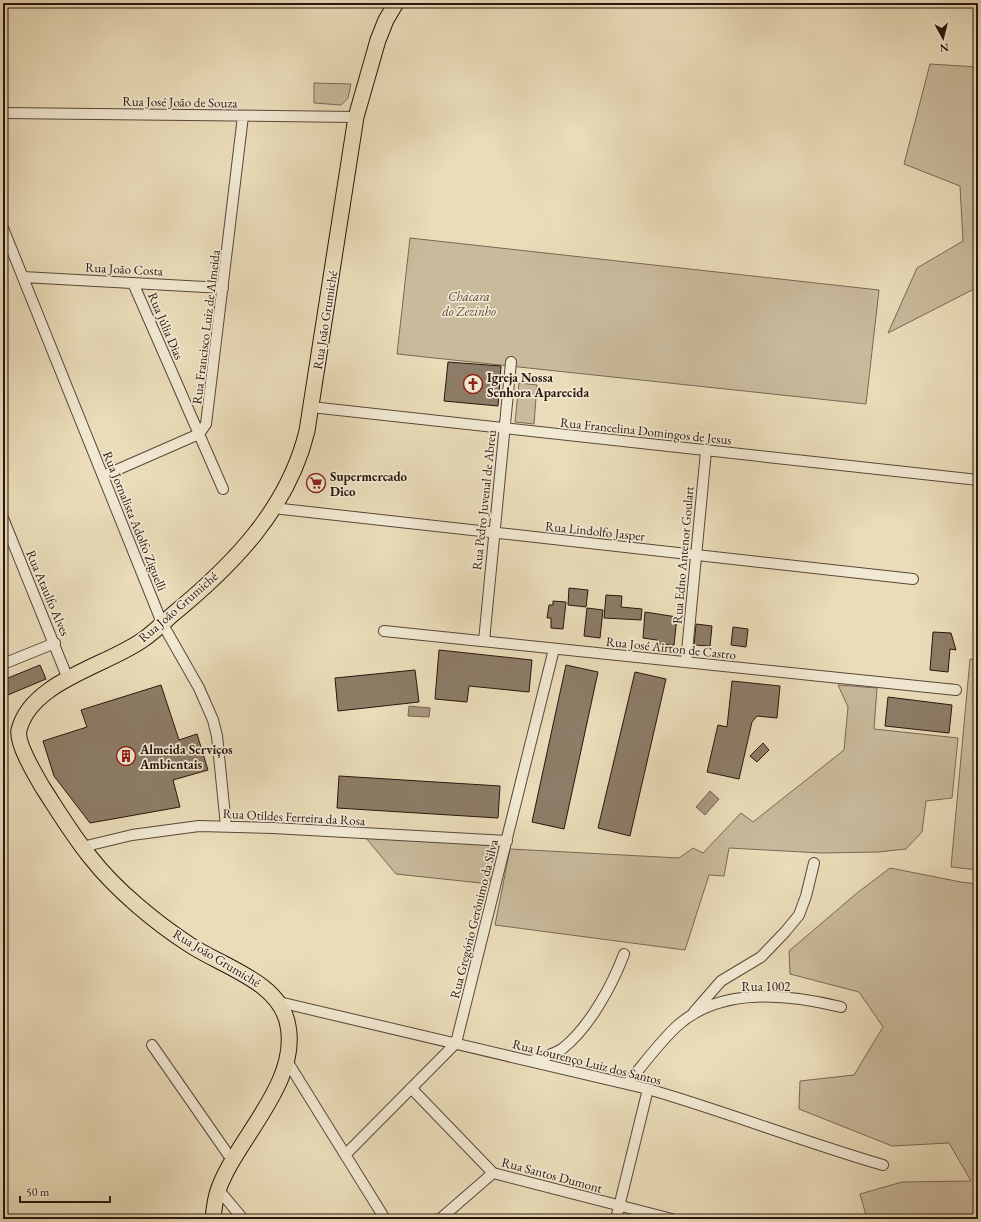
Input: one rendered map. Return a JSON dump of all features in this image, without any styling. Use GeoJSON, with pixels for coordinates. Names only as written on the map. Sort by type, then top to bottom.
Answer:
{"type":"FeatureCollection","features":[{"type":"Feature","properties":{"kind":"main road","name":"Rua João Grumiché"},"geometry":{"type":"LineString","coordinates":[[213,1219],[218,1189],[232,1160],[269,1101],[288,1061],[288,1026],[279,1002],[258,983],[179,938],[113,882],[82,848],[39,781],[19,739],[19,730],[31,707],[52,687],[125,652],[146,638],[195,596],[253,537],[281,497],[297,466],[307,431],[356,117],[378,40],[386,20],[396,3]]}},
{"type":"Feature","properties":{"kind":"street","name":"Rua José João de Souza"},"geometry":{"type":"LineString","coordinates":[[3,112],[356,117]]}},
{"type":"Feature","properties":{"kind":"street","name":"Rua Francisco Luiz de Almeida"},"geometry":{"type":"LineString","coordinates":[[199,434],[206,424],[208,415],[244,116]]}},
{"type":"Feature","properties":{"kind":"street","name":"Rua Jornalista Adolfo Ziguelli"},"geometry":{"type":"LineString","coordinates":[[3,228],[162,623],[199,688],[213,720],[217,736],[226,826]]}},
{"type":"Feature","properties":{"kind":"street","name":"Rua João Costa"},"geometry":{"type":"LineString","coordinates":[[23,277],[223,288]]}},
{"type":"Feature","properties":{"kind":"street","name":"Rua Júlia Dias"},"geometry":{"type":"LineString","coordinates":[[133,283],[223,489]]}},
{"type":"Feature","properties":{"kind":"street","name":"Rua Pedro Juvenal de Abreu"},"geometry":{"type":"LineString","coordinates":[[484,641],[511,362]]}},
{"type":"Feature","properties":{"kind":"street","name":"Rua Francelina Domingos de Jesus"},"geometry":{"type":"LineString","coordinates":[[311,406],[978,480]]}},
{"type":"Feature","properties":{"kind":"street"},"geometry":{"type":"LineString","coordinates":[[103,476],[199,434]]}},
{"type":"Feature","properties":{"kind":"street","name":"Rua Edno Antenor Goulart"},"geometry":{"type":"LineString","coordinates":[[686,662],[706,451]]}},
{"type":"Feature","properties":{"kind":"street","name":"Rua Lindolfo Jasper"},"geometry":{"type":"LineString","coordinates":[[273,508],[913,579]]}},
{"type":"Feature","properties":{"kind":"street","name":"Rua Ataulfo Alves"},"geometry":{"type":"LineString","coordinates":[[3,518],[68,678]]}},
{"type":"Feature","properties":{"kind":"street","name":"Rua José Airton de Castro"},"geometry":{"type":"LineString","coordinates":[[384,631],[956,690]]}},
{"type":"Feature","properties":{"kind":"street"},"geometry":{"type":"LineString","coordinates":[[3,664],[55,643]]}},
{"type":"Feature","properties":{"kind":"street","name":"Rua Gregório Gerônimo da Silva"},"geometry":{"type":"LineString","coordinates":[[456,1043],[554,649]]}},
{"type":"Feature","properties":{"kind":"street","name":"Rua Otildes Ferreira da Rosa"},"geometry":{"type":"LineString","coordinates":[[82,848],[132,835],[172,828],[226,826],[507,841]]}},
{"type":"Feature","properties":{"kind":"street"},"geometry":{"type":"LineString","coordinates":[[692,1015],[721,981],[761,957],[786,932],[799,915],[806,896],[814,863]]}},
{"type":"Feature","properties":{"kind":"street"},"geometry":{"type":"LineString","coordinates":[[530,1061],[554,1053],[562,1048],[574,1036],[606,994],[615,978],[624,954]]}},
{"type":"Feature","properties":{"kind":"street","name":"Rua 1002"},"geometry":{"type":"LineString","coordinates":[[627,1084],[670,1034],[692,1015],[714,1004],[747,997],[806,1000],[841,1008]]}},
{"type":"Feature","properties":{"kind":"street","name":"Rua Lourenço Luiz dos Santos"},"geometry":{"type":"LineString","coordinates":[[279,1002],[648,1089],[703,1105],[825,1148],[882,1165]]}},
{"type":"Feature","properties":{"kind":"street"},"geometry":{"type":"LineString","coordinates":[[345,1155],[456,1043]]}},
{"type":"Feature","properties":{"kind":"street"},"geometry":{"type":"LineString","coordinates":[[152,1045],[232,1160]]}},
{"type":"Feature","properties":{"kind":"street"},"geometry":{"type":"LineString","coordinates":[[288,1061],[385,1219]]}},
{"type":"Feature","properties":{"kind":"street","name":"Rua Santos Dumont"},"geometry":{"type":"LineString","coordinates":[[411,1088],[493,1173],[672,1219]]}},
{"type":"Feature","properties":{"kind":"street"},"geometry":{"type":"LineString","coordinates":[[616,1219],[648,1089]]}},
{"type":"Feature","properties":{"kind":"street"},"geometry":{"type":"LineString","coordinates":[[440,1219],[493,1173]]}},
{"type":"Feature","properties":{"kind":"street"},"geometry":{"type":"LineString","coordinates":[[218,1189],[243,1219]]}},
{"type":"Feature","properties":{"kind":"green space"},"geometry":{"type":"Polygon","coordinates":[[[930,64],[978,67],[978,287],[888,333],[917,268],[963,241],[960,186],[904,164],[930,64]]]}},
{"type":"Feature","properties":{"kind":"green space"},"geometry":{"type":"Polygon","coordinates":[[[314,83],[351,84],[348,98],[341,105],[314,103],[314,83]]]}},
{"type":"Feature","properties":{"kind":"green space","name":"Chácara do Zezinho"},"geometry":{"type":"Polygon","coordinates":[[[410,238],[879,290],[866,404],[397,354],[410,238]]]}},
{"type":"Feature","properties":{"kind":"green space"},"geometry":{"type":"Polygon","coordinates":[[[519,383],[537,385],[534,424],[515,422],[519,383]]]}},
{"type":"Feature","properties":{"kind":"green space"},"geometry":{"type":"Polygon","coordinates":[[[970,659],[978,660],[978,870],[951,867],[970,659]]]}},
{"type":"Feature","properties":{"kind":"green space"},"geometry":{"type":"Polygon","coordinates":[[[838,685],[877,688],[874,729],[958,738],[952,798],[926,801],[922,832],[906,849],[878,852],[821,853],[729,848],[724,876],[709,875],[685,950],[495,925],[510,849],[679,858],[693,848],[703,853],[741,813],[753,822],[844,750],[848,707],[838,685]]]}},
{"type":"Feature","properties":{"kind":"green space"},"geometry":{"type":"Polygon","coordinates":[[[366,838],[500,845],[490,884],[396,874],[366,838]]]}},
{"type":"Feature","properties":{"kind":"green space"},"geometry":{"type":"Polygon","coordinates":[[[890,868],[978,884],[978,1219],[867,1219],[860,1194],[902,1182],[971,1181],[949,1143],[892,1146],[799,1109],[800,1081],[854,1075],[883,1027],[859,992],[790,974],[789,951],[857,893],[890,868]]]}},
{"type":"Feature","properties":{"kind":"shaded area"},"geometry":{"type":"Polygon","coordinates":[[[409,706],[430,708],[429,717],[408,716],[409,706]]]}},
{"type":"Feature","properties":{"kind":"shaded area"},"geometry":{"type":"Polygon","coordinates":[[[710,791],[719,799],[705,815],[696,807],[710,791]]]}},
{"type":"Feature","properties":{"kind":"building","name":"Igreja Nossa Senhora Aparecida"},"geometry":{"type":"Polygon","coordinates":[[[448,362],[501,366],[498,406],[444,401],[448,362]]]}},
{"type":"Feature","properties":{"kind":"building"},"geometry":{"type":"Polygon","coordinates":[[[569,588],[588,590],[586,607],[568,605],[569,588]]]}},
{"type":"Feature","properties":{"kind":"building"},"geometry":{"type":"Polygon","coordinates":[[[606,595],[622,596],[621,607],[642,609],[641,620],[604,618],[606,595]]]}},
{"type":"Feature","properties":{"kind":"building"},"geometry":{"type":"Polygon","coordinates":[[[553,601],[566,602],[563,629],[551,628],[551,618],[547,618],[549,605],[553,605],[553,601]]]}},
{"type":"Feature","properties":{"kind":"building"},"geometry":{"type":"Polygon","coordinates":[[[587,608],[603,610],[600,638],[584,636],[587,608]]]}},
{"type":"Feature","properties":{"kind":"building"},"geometry":{"type":"Polygon","coordinates":[[[645,612],[677,617],[674,645],[657,644],[657,640],[643,638],[645,612]]]}},
{"type":"Feature","properties":{"kind":"building"},"geometry":{"type":"Polygon","coordinates":[[[696,624],[712,626],[710,646],[694,645],[696,624]]]}},
{"type":"Feature","properties":{"kind":"building"},"geometry":{"type":"Polygon","coordinates":[[[733,627],[748,629],[746,647],[731,645],[733,627]]]}},
{"type":"Feature","properties":{"kind":"building"},"geometry":{"type":"Polygon","coordinates":[[[933,632],[951,633],[956,650],[950,649],[948,672],[930,670],[933,632]]]}},
{"type":"Feature","properties":{"kind":"building"},"geometry":{"type":"Polygon","coordinates":[[[439,650],[532,660],[529,692],[469,686],[467,702],[435,699],[439,650]]]}},
{"type":"Feature","properties":{"kind":"building"},"geometry":{"type":"Polygon","coordinates":[[[40,665],[46,679],[3,697],[3,680],[40,665]]]}},
{"type":"Feature","properties":{"kind":"building"},"geometry":{"type":"Polygon","coordinates":[[[566,665],[598,672],[564,829],[532,822],[566,665]]]}},
{"type":"Feature","properties":{"kind":"building"},"geometry":{"type":"Polygon","coordinates":[[[415,670],[419,702],[338,711],[335,678],[415,670]]]}},
{"type":"Feature","properties":{"kind":"building"},"geometry":{"type":"Polygon","coordinates":[[[635,672],[666,679],[630,836],[598,828],[635,672]]]}},
{"type":"Feature","properties":{"kind":"building"},"geometry":{"type":"Polygon","coordinates":[[[732,681],[780,686],[777,718],[757,716],[752,722],[739,779],[707,772],[718,725],[727,727],[732,681]]]}},
{"type":"Feature","properties":{"kind":"building","name":"Almeida Serviços Ambientais"},"geometry":{"type":"Polygon","coordinates":[[[161,685],[179,740],[197,734],[208,770],[173,780],[180,807],[90,823],[54,776],[43,741],[87,727],[81,710],[161,685]]]}},
{"type":"Feature","properties":{"kind":"building"},"geometry":{"type":"Polygon","coordinates":[[[888,697],[952,705],[949,733],[885,726],[888,697]]]}},
{"type":"Feature","properties":{"kind":"building"},"geometry":{"type":"Polygon","coordinates":[[[763,743],[769,750],[757,762],[750,756],[763,743]]]}},
{"type":"Feature","properties":{"kind":"building"},"geometry":{"type":"Polygon","coordinates":[[[339,776],[500,786],[498,818],[337,808],[339,776]]]}},
{"type":"Feature","properties":{"kind":"place","name":"Igreja Nossa Senhora Aparecida"},"geometry":{"type":"Point","coordinates":[473,384]}},
{"type":"Feature","properties":{"kind":"place","name":"Supermercado Dico"},"geometry":{"type":"Point","coordinates":[316,483]}},
{"type":"Feature","properties":{"kind":"place","name":"Almeida Serviços Ambientais"},"geometry":{"type":"Point","coordinates":[126,756]}}]}
